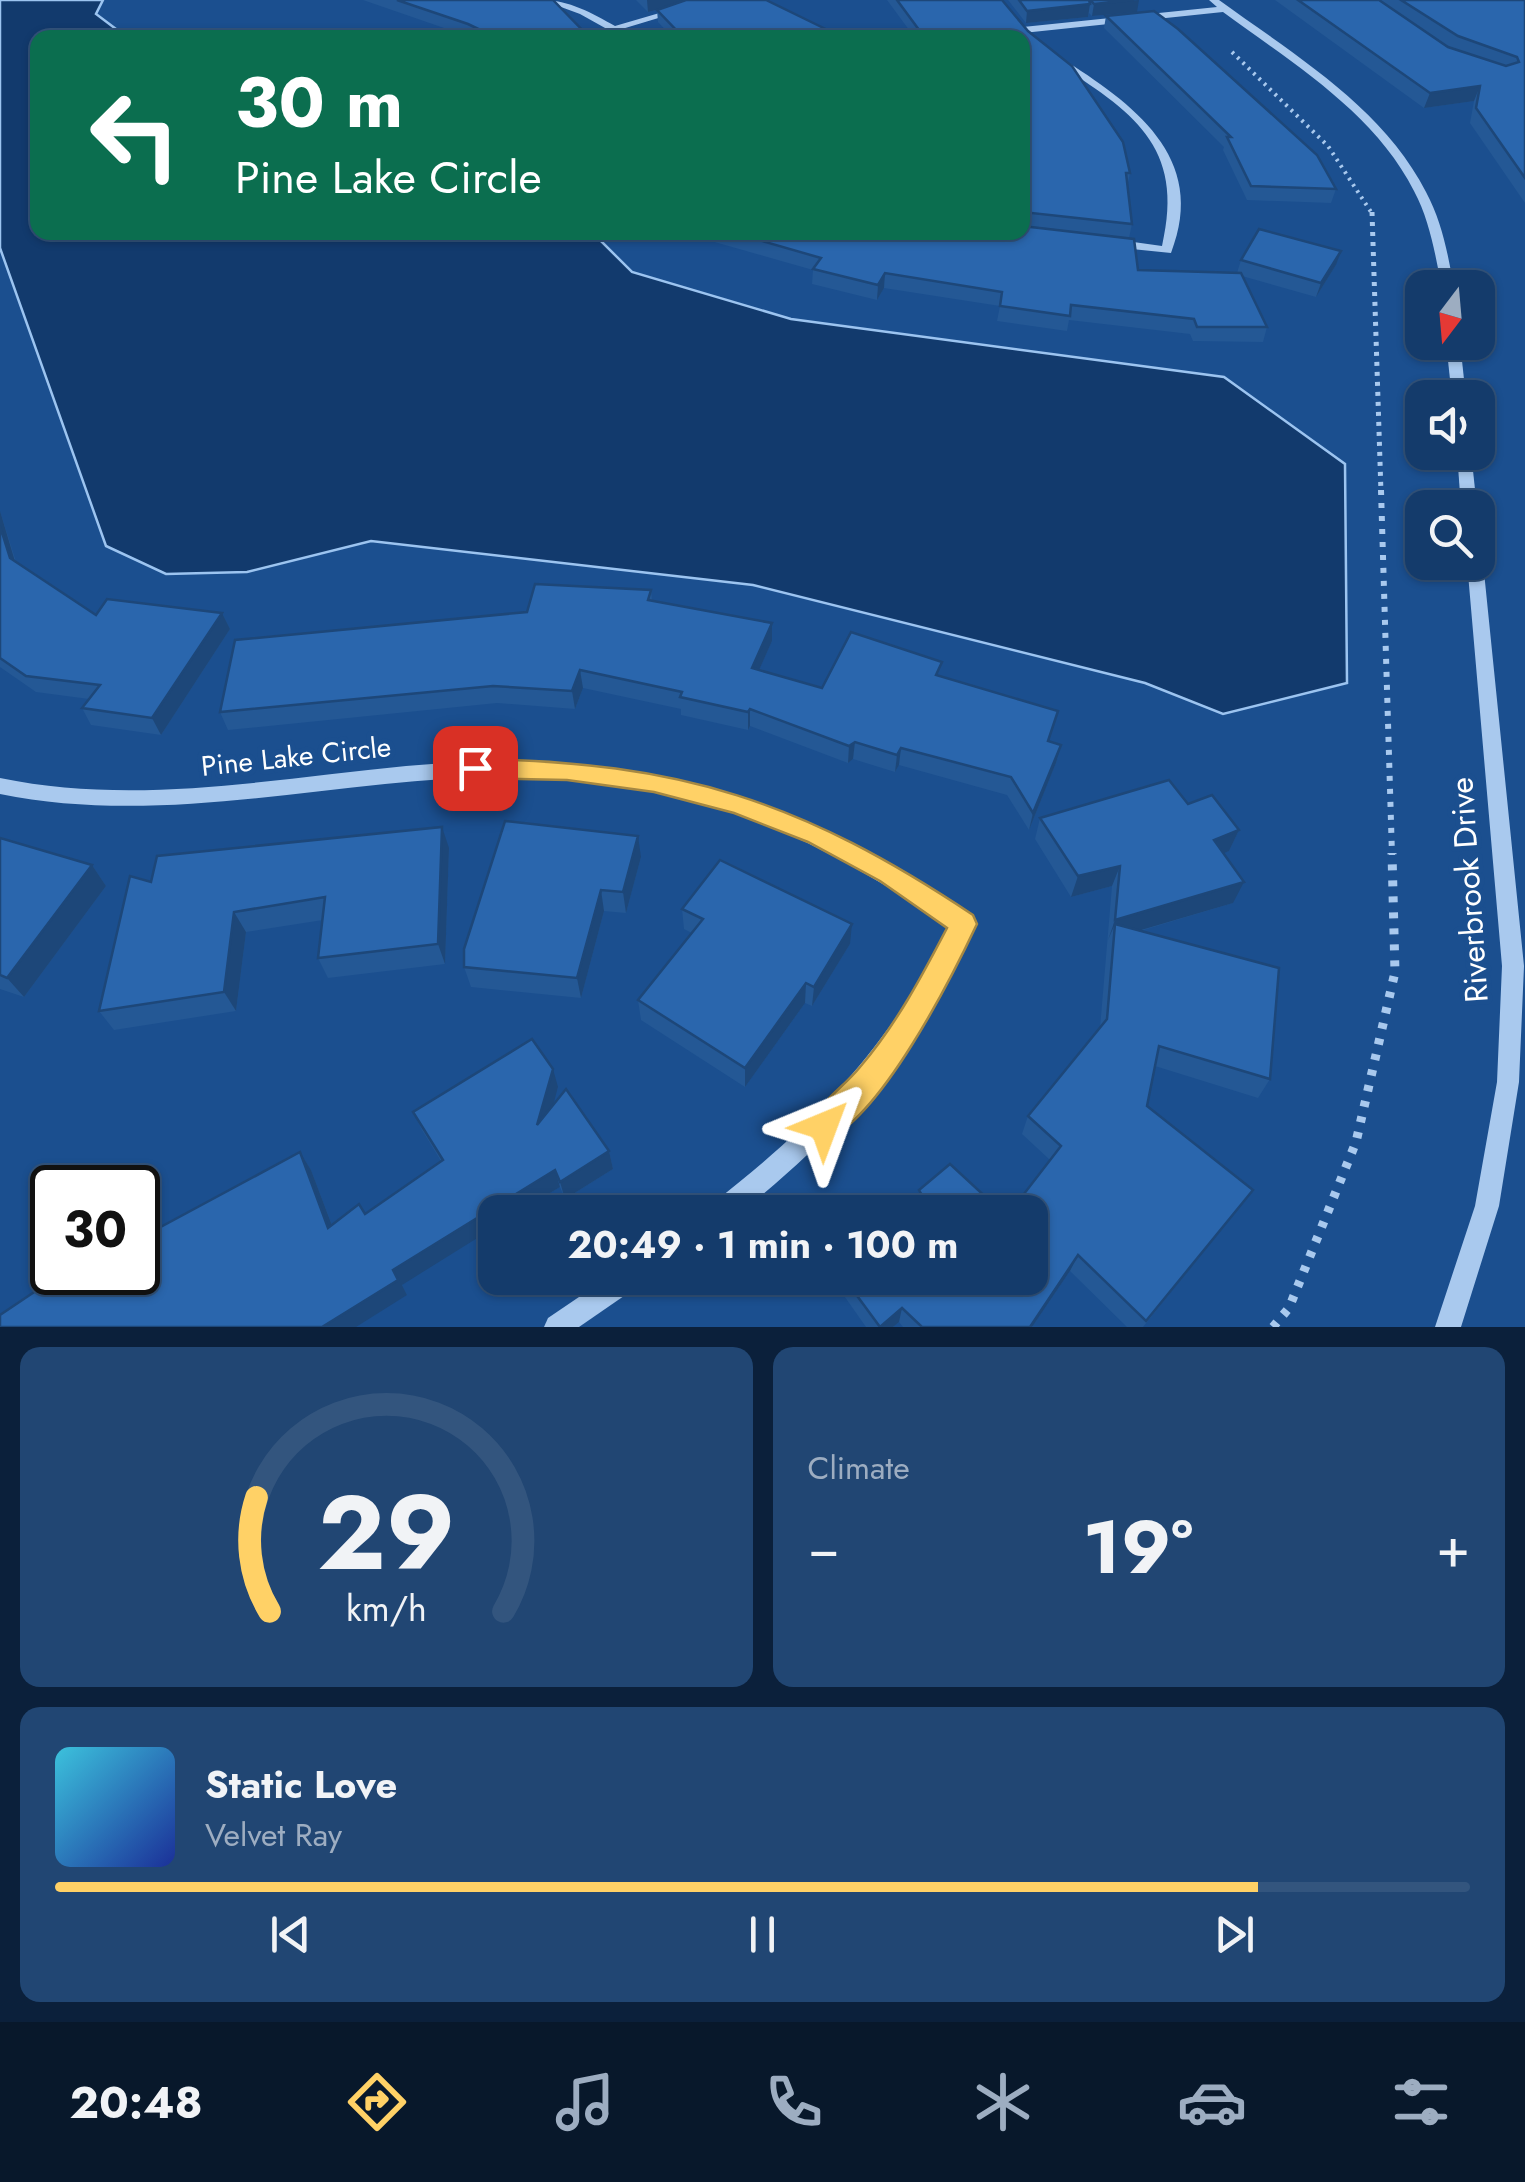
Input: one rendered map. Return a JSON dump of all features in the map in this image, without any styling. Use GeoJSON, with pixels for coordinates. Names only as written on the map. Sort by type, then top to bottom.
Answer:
{"type":"FeatureCollection","features":[{"type":"Feature","properties":{"kind":"street"},"geometry":{"type":"LineString","coordinates":[[546,0],[619,30]]}},
{"type":"Feature","properties":{"kind":"street"},"geometry":{"type":"LineString","coordinates":[[616,28],[714,0]]}},
{"type":"Feature","properties":{"kind":"street"},"geometry":{"type":"LineString","coordinates":[[1213,0],[1349,102],[1403,158],[1438,227],[1445,270]]}},
{"type":"Feature","properties":{"kind":"street"},"geometry":{"type":"LineString","coordinates":[[1013,19],[1023,30],[1225,8]]}},
{"type":"Feature","properties":{"kind":"street"},"geometry":{"type":"LineString","coordinates":[[1030,37],[1034,41]]}},
{"type":"Feature","properties":{"kind":"street"},"geometry":{"type":"LineString","coordinates":[[1045,50],[1140,120],[1172,168],[1178,194],[1177,221],[1167,250],[1092,241]]}},
{"type":"Feature","properties":{"kind":"street","name":"Riverbrook Drive"},"geometry":{"type":"LineString","coordinates":[[1448,1327],[1487,1206],[1508,1082],[1512,966],[1477,580]]}},
{"type":"Feature","properties":{"kind":"street","name":"Pine Lake Circle"},"geometry":{"type":"LineString","coordinates":[[0,786],[96,799],[174,798],[475,768],[567,770],[654,782],[738,804],[818,835],[889,873],[963,924],[925,1001],[871,1077],[800,1150],[743,1195]]}},
{"type":"Feature","properties":{"kind":"street"},"geometry":{"type":"LineString","coordinates":[[557,1327],[603,1295]]}},
{"type":"Feature","properties":{"kind":"path"},"geometry":{"type":"LineString","coordinates":[[1186,12],[1296,108],[1354,176],[1373,213],[1395,972],[1356,1142],[1289,1308],[1273,1327]]}},
{"type":"Feature","properties":{"kind":"water"},"geometry":{"type":"Polygon","coordinates":[[[0,0],[103,0],[96,14],[117,30],[30,30],[30,240],[600,240],[632,272],[791,319],[1224,377],[1345,464],[1347,683],[1223,714],[1145,683],[753,585],[371,541],[247,572],[166,574],[106,546],[0,248],[0,0]]]}},
{"type":"Feature","properties":{"kind":"building"},"geometry":{"type":"Polygon","coordinates":[[[397,0],[553,0],[582,30],[480,30],[397,0]]]}},
{"type":"Feature","properties":{"kind":"building"},"geometry":{"type":"Polygon","coordinates":[[[686,0],[766,0],[828,30],[676,30],[657,10],[686,0]]]}},
{"type":"Feature","properties":{"kind":"building"},"geometry":{"type":"Polygon","coordinates":[[[897,0],[1002,0],[1027,30],[919,30],[897,0]]]}},
{"type":"Feature","properties":{"kind":"building"},"geometry":{"type":"Polygon","coordinates":[[[1019,0],[1089,0],[1090,4],[1027,11],[1019,0]]]}},
{"type":"Feature","properties":{"kind":"building"},"geometry":{"type":"Polygon","coordinates":[[[1090,0],[1134,0],[1094,4],[1090,0]]]}},
{"type":"Feature","properties":{"kind":"building"},"geometry":{"type":"Polygon","coordinates":[[[1298,0],[1379,0],[1448,47],[1506,66],[1519,62],[1517,57],[1458,36],[1401,0],[1525,0],[1525,178],[1476,108],[1480,86],[1430,93],[1298,0]]]}},
{"type":"Feature","properties":{"kind":"building"},"geometry":{"type":"Polygon","coordinates":[[[1154,11],[1317,155],[1336,189],[1251,186],[1227,137],[1231,137],[1106,16],[1154,11]]]}},
{"type":"Feature","properties":{"kind":"building"},"geometry":{"type":"Polygon","coordinates":[[[1030,33],[1072,66],[1123,142],[1130,173],[1126,173],[1132,224],[1030,213],[1030,33]]]}},
{"type":"Feature","properties":{"kind":"building"},"geometry":{"type":"Polygon","coordinates":[[[1030,227],[1134,239],[1138,270],[1241,273],[1267,327],[1197,327],[1194,319],[1071,305],[1070,316],[1000,306],[1002,292],[885,273],[878,285],[813,269],[821,258],[759,240],[1030,240],[1030,227]]]}},
{"type":"Feature","properties":{"kind":"building"},"geometry":{"type":"Polygon","coordinates":[[[1259,229],[1341,251],[1321,283],[1241,260],[1259,229]]]}},
{"type":"Feature","properties":{"kind":"building"},"geometry":{"type":"Polygon","coordinates":[[[0,526],[10,558],[96,615],[107,599],[222,613],[152,718],[82,708],[100,685],[26,676],[0,658],[0,526]]]}},
{"type":"Feature","properties":{"kind":"building"},"geometry":{"type":"Polygon","coordinates":[[[535,584],[651,590],[648,600],[772,623],[752,668],[822,688],[851,632],[942,662],[936,675],[1058,711],[1048,741],[1061,745],[1033,813],[1011,777],[901,748],[897,755],[855,742],[849,746],[750,709],[748,712],[680,697],[682,692],[580,670],[572,691],[493,686],[220,712],[235,640],[527,612],[535,584]]]}},
{"type":"Feature","properties":{"kind":"building"},"geometry":{"type":"Polygon","coordinates":[[[1169,780],[1188,804],[1212,795],[1239,830],[1214,840],[1244,882],[1115,920],[1120,866],[1078,876],[1040,818],[1169,780]]]}},
{"type":"Feature","properties":{"kind":"building"},"geometry":{"type":"Polygon","coordinates":[[[505,821],[638,836],[623,892],[601,890],[577,978],[464,967],[464,949],[505,821]]]}},
{"type":"Feature","properties":{"kind":"building"},"geometry":{"type":"Polygon","coordinates":[[[442,827],[438,944],[318,958],[325,897],[234,912],[224,992],[99,1011],[130,876],[151,882],[157,856],[442,827]]]}},
{"type":"Feature","properties":{"kind":"building"},"geometry":{"type":"Polygon","coordinates":[[[0,838],[92,865],[7,978],[0,975],[0,838]]]}},
{"type":"Feature","properties":{"kind":"building"},"geometry":{"type":"Polygon","coordinates":[[[720,860],[852,924],[814,987],[806,983],[745,1068],[638,1000],[703,919],[682,909],[720,860]]]}},
{"type":"Feature","properties":{"kind":"building"},"geometry":{"type":"Polygon","coordinates":[[[1115,924],[1279,968],[1270,1079],[1159,1046],[1147,1106],[1253,1190],[1146,1321],[1078,1255],[1030,1327],[922,1327],[902,1308],[880,1327],[856,1295],[1048,1295],[1048,1195],[1023,1195],[1061,1146],[1028,1116],[1107,1019],[1115,924]]]}},
{"type":"Feature","properties":{"kind":"building"},"geometry":{"type":"Polygon","coordinates":[[[532,1039],[553,1069],[537,1125],[566,1089],[609,1151],[560,1182],[555,1170],[514,1195],[478,1195],[478,1218],[393,1270],[398,1280],[322,1327],[0,1327],[0,1315],[30,1295],[160,1295],[160,1227],[300,1152],[328,1228],[359,1204],[365,1214],[443,1160],[413,1112],[532,1039]]]}},
{"type":"Feature","properties":{"kind":"building"},"geometry":{"type":"Polygon","coordinates":[[[950,1164],[984,1195],[922,1195],[919,1190],[950,1164]]]}},
{"type":"Feature","properties":{"kind":"route"},"geometry":{"type":"LineString","coordinates":[[475,768],[567,770],[654,782],[738,804],[818,835],[889,873],[963,924],[925,1001],[871,1077],[824,1126]]}}]}
